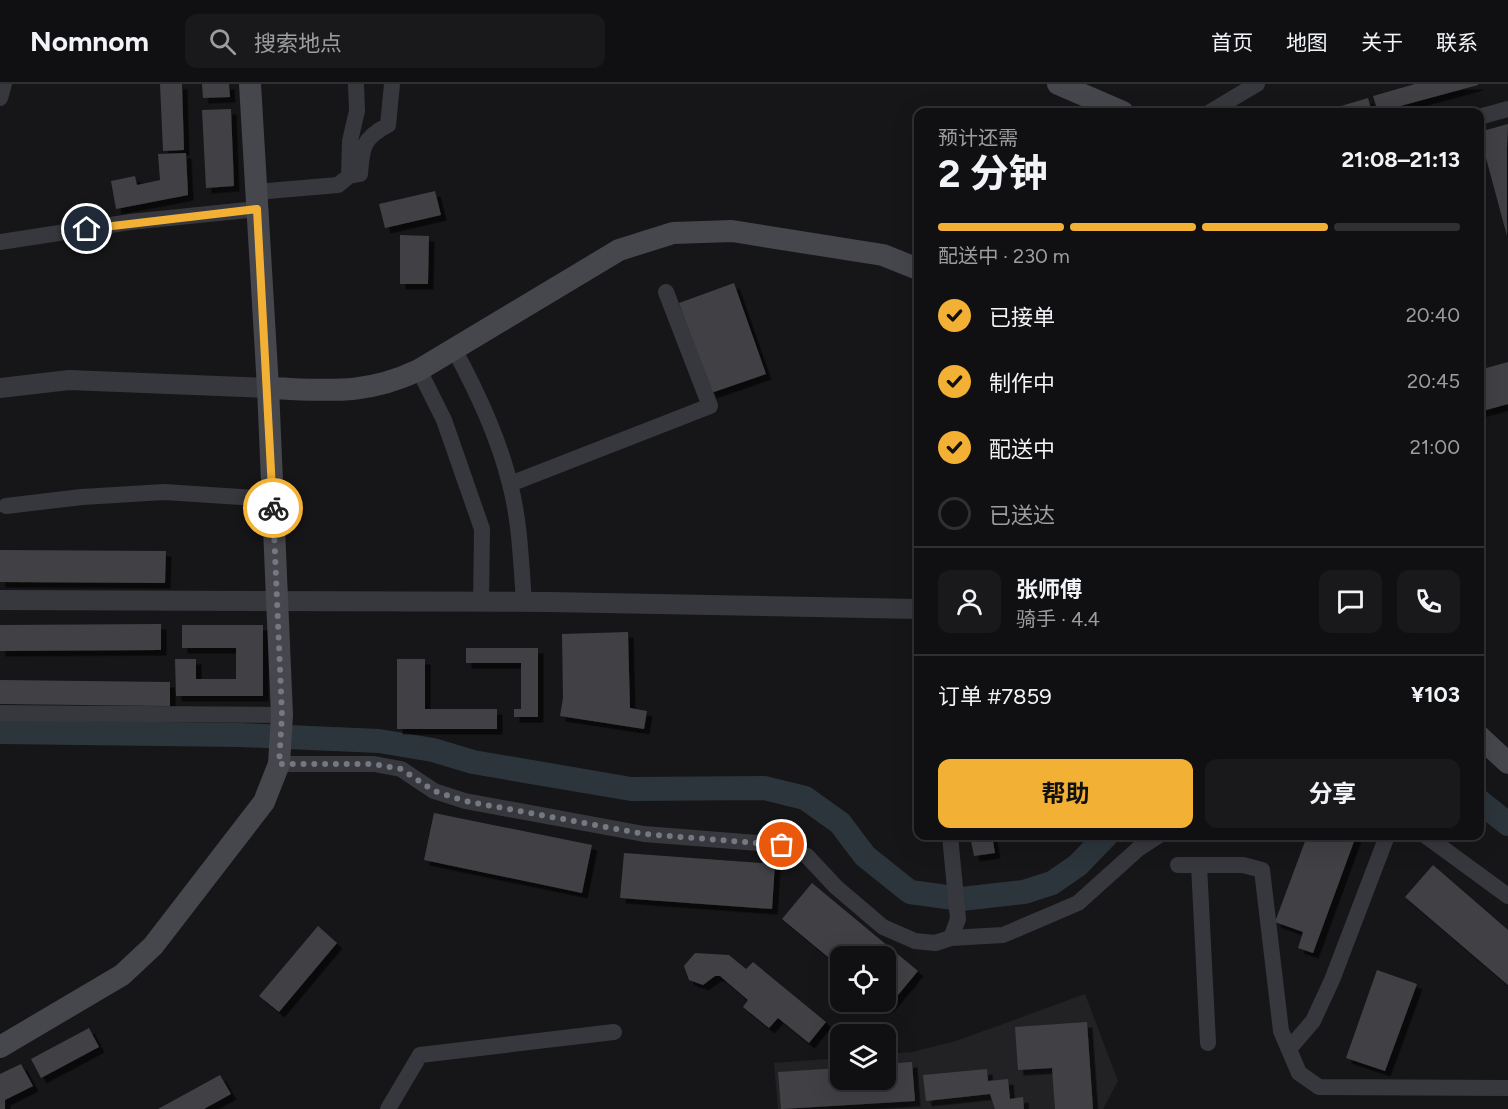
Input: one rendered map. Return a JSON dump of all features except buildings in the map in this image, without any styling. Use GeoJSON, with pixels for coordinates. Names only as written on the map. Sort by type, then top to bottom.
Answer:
{"type":"FeatureCollection","features":[{"type":"Feature","properties":{"kind":"main road"},"geometry":{"type":"LineString","coordinates":[[0,1047],[122,975],[153,946],[264,802],[280,756],[282,719],[268,388],[250,84]]}},
{"type":"Feature","properties":{"kind":"main road"},"geometry":{"type":"LineString","coordinates":[[1058,84],[1114,108]]}},
{"type":"Feature","properties":{"kind":"main road"},"geometry":{"type":"LineString","coordinates":[[268,388],[349,391],[393,382],[419,370],[619,250],[673,233],[732,231],[883,255],[914,267]]}},
{"type":"Feature","properties":{"kind":"main road"},"geometry":{"type":"LineString","coordinates":[[1484,741],[1508,763]]}},
{"type":"Feature","properties":{"kind":"street"},"geometry":{"type":"LineString","coordinates":[[0,98],[4,84]]}},
{"type":"Feature","properties":{"kind":"street"},"geometry":{"type":"LineString","coordinates":[[349,176],[350,141],[357,111],[356,84]]}},
{"type":"Feature","properties":{"kind":"street"},"geometry":{"type":"LineString","coordinates":[[0,242],[257,201],[338,185],[349,176],[360,174],[362,148],[374,133],[388,125],[392,84]]}},
{"type":"Feature","properties":{"kind":"street"},"geometry":{"type":"LineString","coordinates":[[1217,108],[1257,84]]}},
{"type":"Feature","properties":{"kind":"street"},"geometry":{"type":"LineString","coordinates":[[1484,116],[1508,109]]}},
{"type":"Feature","properties":{"kind":"street"},"geometry":{"type":"LineString","coordinates":[[510,484],[710,406],[666,292]]}},
{"type":"Feature","properties":{"kind":"street"},"geometry":{"type":"LineString","coordinates":[[454,349],[483,403],[510,484],[520,545],[524,602]]}},
{"type":"Feature","properties":{"kind":"street"},"geometry":{"type":"LineString","coordinates":[[419,370],[444,420],[482,529],[481,602]]}},
{"type":"Feature","properties":{"kind":"street"},"geometry":{"type":"LineString","coordinates":[[0,388],[69,380],[268,388]]}},
{"type":"Feature","properties":{"kind":"street"},"geometry":{"type":"LineString","coordinates":[[6,506],[82,497],[164,492],[272,499]]}},
{"type":"Feature","properties":{"kind":"street"},"geometry":{"type":"LineString","coordinates":[[0,600],[524,602],[914,609]]}},
{"type":"Feature","properties":{"kind":"street"},"geometry":{"type":"LineString","coordinates":[[0,713],[282,719]]}},
{"type":"Feature","properties":{"kind":"street"},"geometry":{"type":"LineString","coordinates":[[280,756],[374,764],[401,769],[434,791],[465,801],[644,834],[782,845],[807,856],[836,887],[883,927],[915,941],[935,943],[951,938],[1004,935],[1078,903],[1138,849],[1152,840]]}},
{"type":"Feature","properties":{"kind":"street"},"geometry":{"type":"LineString","coordinates":[[950,840],[958,919],[951,938]]}},
{"type":"Feature","properties":{"kind":"street"},"geometry":{"type":"LineString","coordinates":[[1289,1049],[1313,1021],[1332,980],[1385,840]]}},
{"type":"Feature","properties":{"kind":"street"},"geometry":{"type":"LineString","coordinates":[[1431,840],[1508,896]]}},
{"type":"Feature","properties":{"kind":"street"},"geometry":{"type":"LineString","coordinates":[[1178,866],[1243,866],[1262,870],[1281,1031],[1299,1073],[1319,1087],[1508,1088]]}},
{"type":"Feature","properties":{"kind":"street"},"geometry":{"type":"LineString","coordinates":[[1199,866],[1208,1043]]}},
{"type":"Feature","properties":{"kind":"street"},"geometry":{"type":"LineString","coordinates":[[388,1109],[420,1055],[614,1032]]}},
{"type":"Feature","properties":{"kind":"shaded area"},"geometry":{"type":"Polygon","coordinates":[[[1085,994],[1118,1081],[1103,1109],[778,1109],[774,1063],[830,1059],[830,1090],[896,1090],[896,1053],[912,1052],[956,1041],[1085,994]]]}},
{"type":"Feature","properties":{"kind":"waterway"},"geometry":{"type":"LineString","coordinates":[[0,732],[241,735],[379,741],[433,750],[473,762],[631,789],[764,788],[805,798],[840,823],[865,856],[910,892],[961,899],[1024,892],[1052,883],[1078,865],[1102,840]]}},
{"type":"Feature","properties":{"kind":"waterway"},"geometry":{"type":"LineString","coordinates":[[1484,805],[1508,824]]}},
{"type":"Feature","properties":{"kind":"way so far"},"geometry":{"type":"LineString","coordinates":[[273,508],[282,715],[279,764],[374,764],[401,769],[434,791],[465,801],[644,834],[782,845]]}},
{"type":"Feature","properties":{"kind":"route"},"geometry":{"type":"LineString","coordinates":[[87,229],[130,222],[257,209],[273,508]]}}]}
